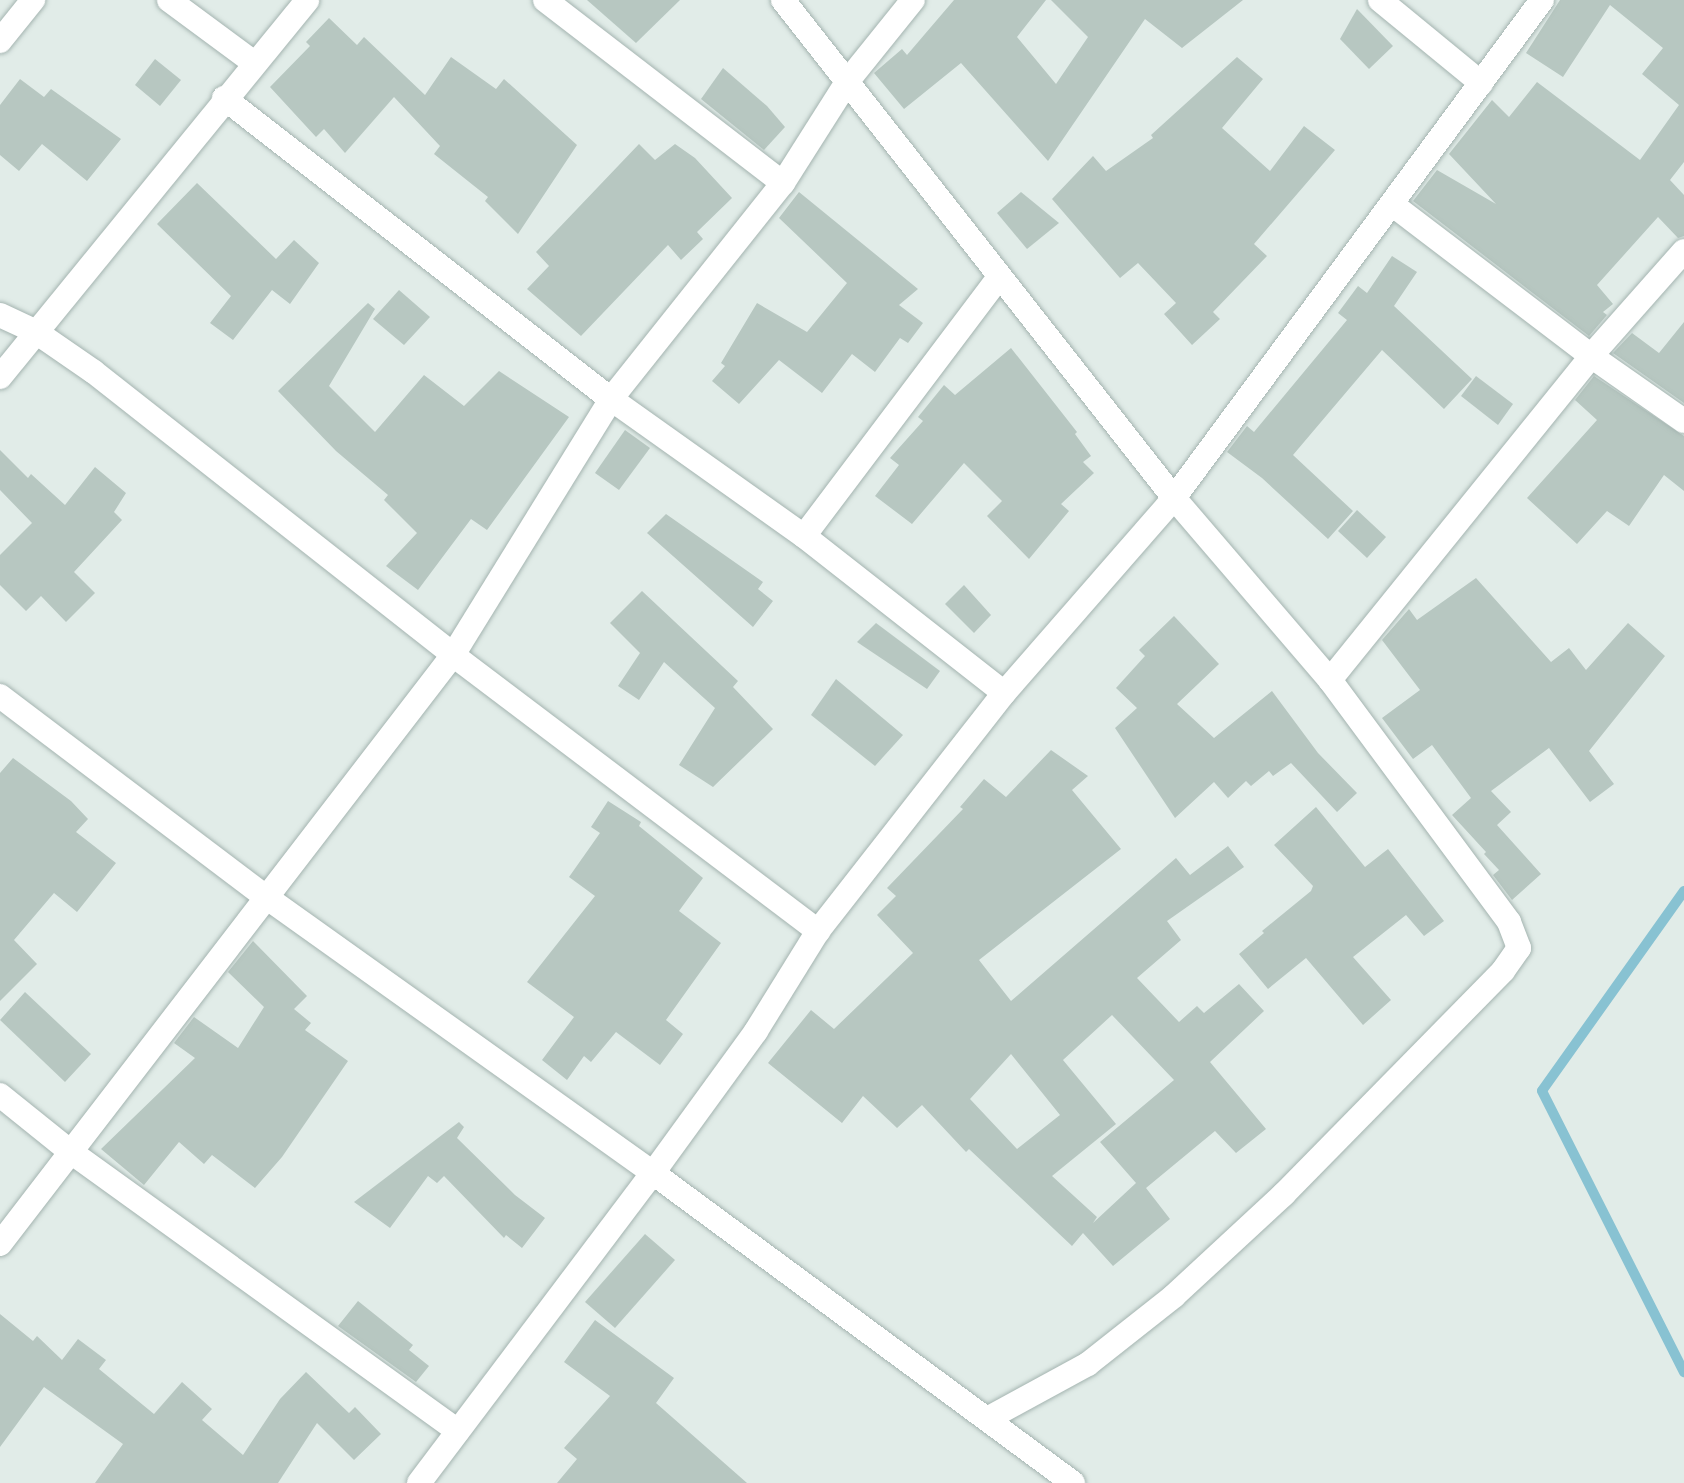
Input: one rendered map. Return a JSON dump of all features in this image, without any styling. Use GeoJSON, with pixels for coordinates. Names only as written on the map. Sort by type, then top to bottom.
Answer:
{"type":"FeatureCollection","features":[{"type":"Feature","properties":{"kind":"street"},"geometry":{"type":"LineString","coordinates":[[0,41],[33,0]]}},
{"type":"Feature","properties":{"kind":"street"},"geometry":{"type":"LineString","coordinates":[[169,0],[254,63]]}},
{"type":"Feature","properties":{"kind":"street"},"geometry":{"type":"LineString","coordinates":[[0,377],[224,98],[307,0]]}},
{"type":"Feature","properties":{"kind":"street"},"geometry":{"type":"LineString","coordinates":[[545,0],[783,183]]}},
{"type":"Feature","properties":{"kind":"street"},"geometry":{"type":"LineString","coordinates":[[783,0],[1174,498],[1330,680],[1509,922],[1519,948],[1503,971],[1284,1194],[1174,1296],[1088,1364],[989,1418]]}},
{"type":"Feature","properties":{"kind":"street"},"geometry":{"type":"LineString","coordinates":[[0,1244],[453,655],[611,399],[783,183],[847,82],[913,0]]}},
{"type":"Feature","properties":{"kind":"street"},"geometry":{"type":"LineString","coordinates":[[1380,0],[1481,83]]}},
{"type":"Feature","properties":{"kind":"street"},"geometry":{"type":"LineString","coordinates":[[419,1483],[756,1031],[818,931],[1004,693],[1174,498],[1542,0]]}},
{"type":"Feature","properties":{"kind":"street"},"geometry":{"type":"LineString","coordinates":[[224,98],[611,399],[804,536],[1004,693]]}},
{"type":"Feature","properties":{"kind":"street"},"geometry":{"type":"LineString","coordinates":[[1393,205],[1591,356],[1684,421]]}},
{"type":"Feature","properties":{"kind":"street"},"geometry":{"type":"LineString","coordinates":[[1330,680],[1591,356],[1684,251]]}},
{"type":"Feature","properties":{"kind":"street"},"geometry":{"type":"LineString","coordinates":[[804,536],[999,277]]}},
{"type":"Feature","properties":{"kind":"street"},"geometry":{"type":"LineString","coordinates":[[0,315],[36,332],[94,372],[453,655],[818,931]]}},
{"type":"Feature","properties":{"kind":"street"},"geometry":{"type":"LineString","coordinates":[[0,696],[266,897],[653,1173],[989,1418],[1073,1483]]}},
{"type":"Feature","properties":{"kind":"street"},"geometry":{"type":"LineString","coordinates":[[0,1095],[71,1152],[458,1431]]}},
{"type":"Feature","properties":{"kind":"building"},"geometry":{"type":"Polygon","coordinates":[[[587,0],[680,0],[636,43],[587,0]]]}},
{"type":"Feature","properties":{"kind":"building"},"geometry":{"type":"Polygon","coordinates":[[[954,0],[1046,0],[1017,37],[1056,84],[1088,37],[1051,0],[1243,0],[1182,48],[1145,19],[1048,161],[961,63],[904,109],[874,73],[902,49],[907,55],[954,0]]]}},
{"type":"Feature","properties":{"kind":"building"},"geometry":{"type":"Polygon","coordinates":[[[1560,0],[1684,0],[1684,162],[1670,180],[1684,195],[1684,236],[1678,238],[1658,217],[1597,285],[1613,304],[1603,312],[1607,315],[1589,336],[1413,201],[1437,170],[1496,204],[1449,154],[1492,100],[1509,117],[1537,82],[1640,160],[1679,105],[1642,74],[1663,48],[1610,5],[1563,77],[1526,53],[1560,0]]]}},
{"type":"Feature","properties":{"kind":"building"},"geometry":{"type":"Polygon","coordinates":[[[1357,9],[1393,46],[1369,69],[1340,39],[1357,9]]]}},
{"type":"Feature","properties":{"kind":"building"},"geometry":{"type":"Polygon","coordinates":[[[329,18],[357,45],[364,37],[425,95],[451,57],[496,89],[504,79],[577,145],[518,234],[485,201],[488,197],[434,154],[440,146],[394,97],[345,153],[324,129],[316,137],[270,87],[310,46],[306,42],[329,18]]]}},
{"type":"Feature","properties":{"kind":"building"},"geometry":{"type":"Polygon","coordinates":[[[1237,57],[1263,79],[1222,128],[1270,171],[1304,126],[1335,150],[1254,244],[1267,256],[1213,312],[1220,319],[1192,345],[1164,314],[1176,303],[1138,263],[1120,278],[1052,199],[1093,156],[1106,171],[1153,138],[1151,135],[1237,57]]]}},
{"type":"Feature","properties":{"kind":"building"},"geometry":{"type":"Polygon","coordinates":[[[155,59],[181,80],[160,106],[135,85],[155,59]]]}},
{"type":"Feature","properties":{"kind":"building"},"geometry":{"type":"Polygon","coordinates":[[[723,68],[767,106],[785,127],[764,150],[701,99],[723,68]]]}},
{"type":"Feature","properties":{"kind":"building"},"geometry":{"type":"Polygon","coordinates":[[[20,79],[44,97],[51,89],[121,139],[87,181],[42,144],[19,171],[0,155],[0,105],[20,79]]]}},
{"type":"Feature","properties":{"kind":"building"},"geometry":{"type":"Polygon","coordinates":[[[639,144],[655,160],[675,144],[695,158],[732,198],[697,232],[703,239],[681,260],[668,245],[581,336],[527,289],[549,266],[536,252],[639,144]]]}},
{"type":"Feature","properties":{"kind":"building"},"geometry":{"type":"Polygon","coordinates":[[[197,183],[276,259],[294,240],[319,263],[290,304],[272,290],[233,340],[210,323],[231,296],[157,224],[197,183]]]}},
{"type":"Feature","properties":{"kind":"building"},"geometry":{"type":"Polygon","coordinates":[[[799,192],[918,289],[899,305],[923,323],[908,343],[900,338],[875,372],[852,354],[822,393],[779,360],[739,404],[712,381],[725,366],[721,363],[757,303],[807,332],[847,283],[779,218],[799,192]]]}},
{"type":"Feature","properties":{"kind":"building"},"geometry":{"type":"Polygon","coordinates":[[[1021,192],[1059,223],[1027,249],[997,213],[1021,192]]]}},
{"type":"Feature","properties":{"kind":"building"},"geometry":{"type":"Polygon","coordinates":[[[1392,256],[1417,272],[1394,306],[1472,379],[1444,409],[1382,350],[1293,455],[1353,511],[1328,539],[1262,478],[1227,452],[1247,426],[1254,432],[1347,320],[1338,313],[1358,286],[1367,293],[1392,256]]]}},
{"type":"Feature","properties":{"kind":"building"},"geometry":{"type":"Polygon","coordinates":[[[399,290],[430,317],[404,345],[373,319],[399,290]]]}},
{"type":"Feature","properties":{"kind":"building"},"geometry":{"type":"Polygon","coordinates":[[[368,303],[375,309],[329,386],[375,432],[424,375],[464,406],[499,371],[569,417],[487,530],[471,519],[418,590],[386,566],[417,533],[384,500],[388,495],[336,451],[278,391],[368,303]]]}},
{"type":"Feature","properties":{"kind":"building"},"geometry":{"type":"Polygon","coordinates":[[[1684,322],[1684,403],[1613,353],[1632,333],[1659,353],[1684,322]]]}},
{"type":"Feature","properties":{"kind":"building"},"geometry":{"type":"Polygon","coordinates":[[[1011,348],[1077,432],[1075,434],[1091,456],[1083,462],[1094,473],[1061,504],[1069,511],[1029,559],[987,516],[1002,501],[964,463],[912,524],[875,496],[899,465],[890,458],[923,421],[918,417],[944,385],[955,395],[1011,348]]]}},
{"type":"Feature","properties":{"kind":"building"},"geometry":{"type":"Polygon","coordinates":[[[1476,376],[1513,404],[1498,425],[1461,396],[1476,376]]]}},
{"type":"Feature","properties":{"kind":"building"},"geometry":{"type":"Polygon","coordinates":[[[1594,376],[1684,436],[1684,491],[1664,475],[1629,526],[1607,511],[1577,544],[1527,498],[1597,420],[1575,400],[1594,376]]]}},
{"type":"Feature","properties":{"kind":"building"},"geometry":{"type":"Polygon","coordinates":[[[625,430],[650,448],[619,490],[595,473],[625,430]]]}},
{"type":"Feature","properties":{"kind":"building"},"geometry":{"type":"Polygon","coordinates":[[[0,450],[28,478],[31,474],[65,505],[95,467],[126,493],[114,512],[122,520],[74,572],[95,593],[66,622],[41,596],[26,611],[0,585],[0,555],[32,523],[0,490],[0,450]]]}},
{"type":"Feature","properties":{"kind":"building"},"geometry":{"type":"Polygon","coordinates":[[[1357,510],[1386,537],[1367,558],[1338,531],[1357,510]]]}},
{"type":"Feature","properties":{"kind":"building"},"geometry":{"type":"Polygon","coordinates":[[[666,514],[763,582],[758,589],[773,601],[753,627],[647,533],[666,514]]]}},
{"type":"Feature","properties":{"kind":"building"},"geometry":{"type":"Polygon","coordinates":[[[1476,578],[1551,662],[1569,648],[1586,670],[1628,623],[1665,656],[1589,751],[1614,784],[1590,802],[1549,748],[1491,791],[1511,812],[1497,825],[1541,874],[1512,900],[1493,875],[1499,870],[1452,815],[1471,798],[1432,745],[1413,759],[1382,718],[1420,690],[1382,640],[1409,609],[1417,620],[1476,578]]]}},
{"type":"Feature","properties":{"kind":"building"},"geometry":{"type":"Polygon","coordinates":[[[964,585],[991,615],[974,633],[945,604],[964,585]]]}},
{"type":"Feature","properties":{"kind":"building"},"geometry":{"type":"Polygon","coordinates":[[[642,591],[738,681],[733,687],[773,729],[713,787],[679,765],[715,708],[664,662],[639,700],[618,686],[640,653],[610,623],[642,591]]]}},
{"type":"Feature","properties":{"kind":"building"},"geometry":{"type":"Polygon","coordinates":[[[1174,616],[1219,664],[1177,704],[1214,738],[1272,691],[1318,753],[1357,793],[1337,812],[1291,763],[1273,776],[1269,771],[1251,786],[1246,781],[1228,798],[1214,782],[1175,818],[1115,728],[1137,708],[1116,688],[1145,656],[1139,650],[1174,616]]]}},
{"type":"Feature","properties":{"kind":"building"},"geometry":{"type":"Polygon","coordinates":[[[876,623],[940,671],[927,689],[857,642],[876,623]]]}},
{"type":"Feature","properties":{"kind":"building"},"geometry":{"type":"Polygon","coordinates":[[[836,679],[903,735],[875,766],[811,715],[836,679]]]}},
{"type":"Feature","properties":{"kind":"building"},"geometry":{"type":"Polygon","coordinates":[[[1051,750],[1088,776],[1072,790],[1121,849],[979,960],[1011,1001],[1176,858],[1190,875],[1228,846],[1244,867],[1167,921],[1181,940],[1137,978],[1179,1022],[1197,1006],[1204,1013],[1239,984],[1264,1011],[1210,1062],[1266,1129],[1236,1153],[1215,1131],[1146,1188],[1170,1219],[1113,1266],[1083,1233],[1072,1246],[969,1149],[966,1152],[922,1105],[897,1128],[863,1096],[842,1123],[768,1063],[811,1010],[834,1029],[913,953],[877,915],[896,896],[887,888],[963,809],[960,807],[984,779],[1006,797],[1051,750]],[[1112,1015],[1063,1060],[1116,1124],[1052,1176],[1097,1217],[1093,1223],[1136,1183],[1100,1142],[1174,1080],[1112,1015]],[[1011,1054],[970,1099],[1017,1149],[1060,1115],[1011,1054]]]}},
{"type":"Feature","properties":{"kind":"building"},"geometry":{"type":"Polygon","coordinates":[[[13,758],[71,801],[88,819],[76,832],[116,863],[77,912],[54,893],[14,940],[37,964],[0,1001],[0,773],[13,758]]]}},
{"type":"Feature","properties":{"kind":"building"},"geometry":{"type":"Polygon","coordinates":[[[608,801],[641,822],[639,826],[703,878],[679,911],[721,943],[666,1020],[683,1034],[660,1065],[616,1032],[591,1062],[584,1056],[567,1080],[542,1060],[574,1017],[527,982],[595,896],[569,877],[600,833],[591,827],[608,801]]]}},
{"type":"Feature","properties":{"kind":"building"},"geometry":{"type":"Polygon","coordinates":[[[1316,807],[1365,867],[1388,849],[1444,921],[1424,936],[1406,915],[1353,957],[1391,1000],[1363,1025],[1306,958],[1268,989],[1239,954],[1311,891],[1313,886],[1274,845],[1316,807]]]}},
{"type":"Feature","properties":{"kind":"building"},"geometry":{"type":"Polygon","coordinates":[[[253,941],[307,996],[294,1009],[311,1023],[305,1030],[348,1061],[282,1157],[255,1188],[212,1155],[204,1164],[179,1142],[144,1185],[101,1149],[195,1058],[174,1043],[194,1017],[238,1048],[264,1007],[228,972],[253,941]]]}},
{"type":"Feature","properties":{"kind":"building"},"geometry":{"type":"Polygon","coordinates":[[[25,992],[91,1054],[65,1082],[0,1020],[25,992]]]}},
{"type":"Feature","properties":{"kind":"building"},"geometry":{"type":"Polygon","coordinates":[[[459,1122],[464,1127],[457,1138],[515,1195],[545,1218],[522,1248],[506,1235],[504,1238],[444,1176],[437,1183],[428,1176],[390,1228],[354,1202],[459,1122]]]}},
{"type":"Feature","properties":{"kind":"building"},"geometry":{"type":"Polygon","coordinates":[[[645,1234],[675,1260],[615,1328],[585,1302],[645,1234]]]}},
{"type":"Feature","properties":{"kind":"building"},"geometry":{"type":"Polygon","coordinates":[[[358,1301],[413,1345],[409,1350],[429,1366],[416,1382],[338,1326],[358,1301]]]}},
{"type":"Feature","properties":{"kind":"building"},"geometry":{"type":"Polygon","coordinates":[[[0,1314],[33,1341],[37,1336],[62,1360],[78,1339],[106,1360],[99,1369],[154,1414],[182,1382],[212,1409],[202,1420],[243,1455],[280,1399],[306,1372],[349,1413],[355,1407],[381,1434],[354,1460],[317,1423],[278,1483],[95,1483],[123,1444],[44,1387],[0,1447],[0,1314]]]}},
{"type":"Feature","properties":{"kind":"building"},"geometry":{"type":"Polygon","coordinates":[[[595,1320],[674,1378],[656,1403],[747,1483],[557,1483],[577,1459],[564,1448],[610,1396],[564,1362],[595,1320]]]}},
{"type":"Feature","properties":{"kind":"waterway"},"geometry":{"type":"LineString","coordinates":[[1684,891],[1542,1091],[1684,1372]]}}]}
